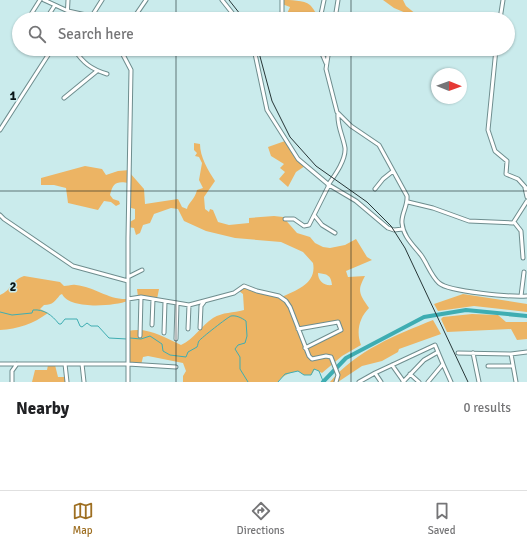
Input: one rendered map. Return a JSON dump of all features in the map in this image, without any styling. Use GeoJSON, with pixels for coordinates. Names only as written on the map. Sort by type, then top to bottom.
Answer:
{"type":"FeatureCollection","features":[{"type":"Feature","properties":{"kind":"street"},"geometry":{"type":"LineString","coordinates":[[32,12],[40,0]]}},
{"type":"Feature","properties":{"kind":"street"},"geometry":{"type":"LineString","coordinates":[[44,0],[68,11],[74,12]]}},
{"type":"Feature","properties":{"kind":"street"},"geometry":{"type":"LineString","coordinates":[[68,0],[68,11]]}},
{"type":"Feature","properties":{"kind":"street"},"geometry":{"type":"LineString","coordinates":[[94,12],[102,0]]}},
{"type":"Feature","properties":{"kind":"street"},"geometry":{"type":"LineString","coordinates":[[138,12],[146,0]]}},
{"type":"Feature","properties":{"kind":"street"},"geometry":{"type":"LineString","coordinates":[[222,0],[231,12]]}},
{"type":"Feature","properties":{"kind":"street"},"geometry":{"type":"LineString","coordinates":[[282,0],[282,12]]}},
{"type":"Feature","properties":{"kind":"street"},"geometry":{"type":"LineString","coordinates":[[321,12],[324,0]]}},
{"type":"Feature","properties":{"kind":"street"},"geometry":{"type":"LineString","coordinates":[[336,12],[338,0]]}},
{"type":"Feature","properties":{"kind":"street"},"geometry":{"type":"LineString","coordinates":[[501,12],[503,0]]}},
{"type":"Feature","properties":{"kind":"street"},"geometry":{"type":"LineString","coordinates":[[50,12],[55,4]]}},
{"type":"Feature","properties":{"kind":"street"},"geometry":{"type":"LineString","coordinates":[[0,130],[48,56]]}},
{"type":"Feature","properties":{"kind":"street"},"geometry":{"type":"LineString","coordinates":[[80,56],[86,64],[107,74]]}},
{"type":"Feature","properties":{"kind":"street"},"geometry":{"type":"LineString","coordinates":[[124,56],[131,70],[128,382]]}},
{"type":"Feature","properties":{"kind":"street"},"geometry":{"type":"LineString","coordinates":[[255,56],[264,104],[271,118],[298,159],[329,185],[356,201],[388,228],[394,230],[403,229]]}},
{"type":"Feature","properties":{"kind":"street"},"geometry":{"type":"LineString","coordinates":[[285,220],[294,219],[306,227],[337,172],[345,151],[338,125],[338,114],[323,56]]}},
{"type":"Feature","properties":{"kind":"street"},"geometry":{"type":"LineString","coordinates":[[325,62],[327,56]]}},
{"type":"Feature","properties":{"kind":"street"},"geometry":{"type":"LineString","coordinates":[[495,56],[488,130],[495,151],[507,161],[506,174],[521,181],[526,188],[527,197]]}},
{"type":"Feature","properties":{"kind":"street"},"geometry":{"type":"LineString","coordinates":[[64,98],[98,71]]}},
{"type":"Feature","properties":{"kind":"street"},"geometry":{"type":"LineString","coordinates":[[338,114],[364,136],[380,145],[407,196],[408,202],[402,218],[403,229],[412,245],[421,255],[439,283],[447,287],[510,297],[527,296]]}},
{"type":"Feature","properties":{"kind":"street"},"geometry":{"type":"LineString","coordinates":[[375,189],[383,179],[394,171]]}},
{"type":"Feature","properties":{"kind":"street"},"geometry":{"type":"LineString","coordinates":[[514,222],[516,216],[524,208],[527,201]]}},
{"type":"Feature","properties":{"kind":"street"},"geometry":{"type":"LineString","coordinates":[[408,202],[433,208],[469,221],[514,222]]}},
{"type":"Feature","properties":{"kind":"street"},"geometry":{"type":"LineString","coordinates":[[0,215],[73,266],[128,279],[142,270]]}},
{"type":"Feature","properties":{"kind":"street"},"geometry":{"type":"LineString","coordinates":[[314,215],[322,225],[335,233]]}},
{"type":"Feature","properties":{"kind":"street"},"geometry":{"type":"LineString","coordinates":[[514,222],[521,231],[523,258]]}},
{"type":"Feature","properties":{"kind":"street"},"geometry":{"type":"LineString","coordinates":[[521,296],[524,272]]}},
{"type":"Feature","properties":{"kind":"street"},"geometry":{"type":"LineString","coordinates":[[128,299],[153,299],[189,305],[234,293],[244,286],[257,292],[270,293],[282,297],[288,303],[308,356],[312,359],[326,356],[332,357],[338,372],[336,382]]}},
{"type":"Feature","properties":{"kind":"street"},"geometry":{"type":"LineString","coordinates":[[140,336],[141,298]]}},
{"type":"Feature","properties":{"kind":"street"},"geometry":{"type":"LineString","coordinates":[[152,325],[153,299]]}},
{"type":"Feature","properties":{"kind":"street"},"geometry":{"type":"LineString","coordinates":[[164,333],[165,302]]}},
{"type":"Feature","properties":{"kind":"street"},"geometry":{"type":"LineString","coordinates":[[200,328],[202,306],[204,302]]}},
{"type":"Feature","properties":{"kind":"street"},"geometry":{"type":"LineString","coordinates":[[176,339],[177,304]]}},
{"type":"Feature","properties":{"kind":"street"},"geometry":{"type":"LineString","coordinates":[[188,329],[189,305]]}},
{"type":"Feature","properties":{"kind":"street"},"geometry":{"type":"LineString","coordinates":[[298,329],[338,322],[341,330],[305,348]]}},
{"type":"Feature","properties":{"kind":"street"},"geometry":{"type":"LineString","coordinates":[[359,382],[434,345],[451,382]]}},
{"type":"Feature","properties":{"kind":"street"},"geometry":{"type":"LineString","coordinates":[[392,365],[404,382],[424,360],[438,352]]}},
{"type":"Feature","properties":{"kind":"street"},"geometry":{"type":"LineString","coordinates":[[458,353],[511,354],[525,352],[527,356]]}},
{"type":"Feature","properties":{"kind":"street"},"geometry":{"type":"LineString","coordinates":[[473,353],[479,382]]}},
{"type":"Feature","properties":{"kind":"street"},"geometry":{"type":"LineString","coordinates":[[511,354],[516,382]]}},
{"type":"Feature","properties":{"kind":"street"},"geometry":{"type":"LineString","coordinates":[[0,364],[128,364],[176,367]]}},
{"type":"Feature","properties":{"kind":"street"},"geometry":{"type":"LineString","coordinates":[[12,382],[12,371],[17,364]]}},
{"type":"Feature","properties":{"kind":"street"},"geometry":{"type":"LineString","coordinates":[[65,364],[67,382]]}},
{"type":"Feature","properties":{"kind":"street"},"geometry":{"type":"LineString","coordinates":[[82,364],[84,382]]}},
{"type":"Feature","properties":{"kind":"street"},"geometry":{"type":"LineString","coordinates":[[428,382],[443,364]]}},
{"type":"Feature","properties":{"kind":"street"},"geometry":{"type":"LineString","coordinates":[[488,366],[512,366]]}},
{"type":"Feature","properties":{"kind":"street"},"geometry":{"type":"LineString","coordinates":[[375,373],[381,382]]}},
{"type":"Feature","properties":{"kind":"street"},"geometry":{"type":"LineString","coordinates":[[410,374],[419,382]]}},
{"type":"Feature","properties":{"kind":"shaded area"},"geometry":{"type":"Polygon","coordinates":[[[282,0],[304,2],[310,5],[315,12],[288,12],[290,7],[282,4],[282,0]]]}},
{"type":"Feature","properties":{"kind":"shaded area"},"geometry":{"type":"Polygon","coordinates":[[[383,0],[403,0],[406,6],[413,12],[404,12],[394,8],[383,0]]]}},
{"type":"Feature","properties":{"kind":"shaded area"},"geometry":{"type":"Polygon","coordinates":[[[285,141],[305,166],[296,172],[288,187],[279,179],[285,172],[280,168],[284,164],[271,156],[268,147],[285,141]]]}},
{"type":"Feature","properties":{"kind":"shaded area"},"geometry":{"type":"Polygon","coordinates":[[[194,143],[200,144],[203,159],[215,181],[204,197],[205,209],[209,212],[210,209],[213,210],[218,222],[229,225],[249,223],[249,218],[274,216],[283,217],[297,233],[310,237],[315,243],[323,247],[330,248],[345,245],[356,239],[367,257],[372,260],[346,271],[348,277],[365,276],[360,292],[369,308],[359,325],[359,340],[361,345],[342,356],[322,373],[315,369],[311,375],[304,375],[298,371],[286,375],[278,382],[183,382],[183,376],[186,371],[183,363],[148,356],[143,357],[141,365],[128,364],[128,331],[143,330],[162,336],[181,345],[190,339],[213,318],[244,310],[243,294],[239,291],[242,287],[282,297],[305,285],[312,276],[313,263],[303,252],[281,242],[235,238],[206,231],[184,221],[178,209],[171,208],[154,214],[150,223],[143,225],[140,233],[136,235],[134,228],[128,227],[128,223],[135,219],[135,209],[128,207],[129,183],[121,182],[114,185],[112,188],[110,195],[113,199],[119,201],[120,204],[116,206],[111,202],[104,201],[98,210],[68,203],[66,188],[54,185],[41,185],[41,178],[85,166],[102,169],[106,175],[118,171],[130,170],[130,173],[144,189],[145,204],[178,199],[182,207],[187,209],[197,190],[203,188],[199,180],[202,163],[199,157],[195,156],[197,153],[194,150],[194,143]],[[318,273],[322,282],[326,285],[332,285],[330,277],[318,273]],[[338,322],[298,329],[305,347],[340,331],[338,322]]]}},
{"type":"Feature","properties":{"kind":"shaded area"},"geometry":{"type":"Polygon","coordinates":[[[24,276],[60,282],[64,286],[83,286],[114,298],[128,299],[128,301],[103,305],[83,305],[74,303],[62,294],[54,302],[44,305],[40,309],[48,313],[37,320],[19,327],[0,330],[0,295],[7,291],[16,280],[24,276]]]}},
{"type":"Feature","properties":{"kind":"shaded area"},"geometry":{"type":"Polygon","coordinates":[[[137,289],[159,289],[157,299],[138,297],[137,289]]]}},
{"type":"Feature","properties":{"kind":"shaded area"},"geometry":{"type":"Polygon","coordinates":[[[463,294],[527,304],[527,312],[474,306],[438,311],[434,304],[463,294]]]}},
{"type":"Feature","properties":{"kind":"shaded area"},"geometry":{"type":"Polygon","coordinates":[[[472,314],[498,315],[506,322],[527,322],[527,339],[517,340],[511,329],[447,332],[441,319],[443,317],[472,314]]]}},
{"type":"Feature","properties":{"kind":"shaded area"},"geometry":{"type":"Polygon","coordinates":[[[433,320],[441,334],[399,349],[398,352],[382,361],[362,366],[338,382],[330,382],[352,361],[365,352],[391,338],[433,320]]]}},
{"type":"Feature","properties":{"kind":"shaded area"},"geometry":{"type":"Polygon","coordinates":[[[48,365],[55,365],[58,377],[66,377],[66,382],[32,382],[35,370],[47,370],[48,365]]]}},
{"type":"Feature","properties":{"kind":"waterway"},"geometry":{"type":"LineString","coordinates":[[0,312],[12,315],[32,313],[33,310],[41,310],[51,315],[59,324],[61,324],[65,319],[77,319],[82,327],[87,323],[91,326],[98,326],[109,338],[127,339]]}},
{"type":"Feature","properties":{"kind":"waterway"},"geometry":{"type":"LineString","coordinates":[[323,382],[346,358],[424,317],[466,310],[527,316]]}},
{"type":"Feature","properties":{"kind":"waterway"},"geometry":{"type":"LineString","coordinates":[[130,338],[141,339],[150,336],[162,344],[163,351],[170,355],[186,357],[188,352],[197,347],[201,339],[220,324],[231,316],[239,317],[246,321],[247,336],[245,343],[238,345],[235,349],[240,357],[240,369],[248,382]]}},
{"type":"Feature","properties":{"kind":"waterway"},"geometry":{"type":"LineString","coordinates":[[278,382],[285,374],[298,371],[304,375],[311,375],[314,369],[319,371],[323,381]]}},
{"type":"Feature","properties":{"kind":"railway"},"geometry":{"type":"LineString","coordinates":[[229,0],[238,12]]}},
{"type":"Feature","properties":{"kind":"railway"},"geometry":{"type":"LineString","coordinates":[[260,56],[272,101],[290,137],[316,166],[367,202],[391,226],[405,248],[468,382]]}}]}
